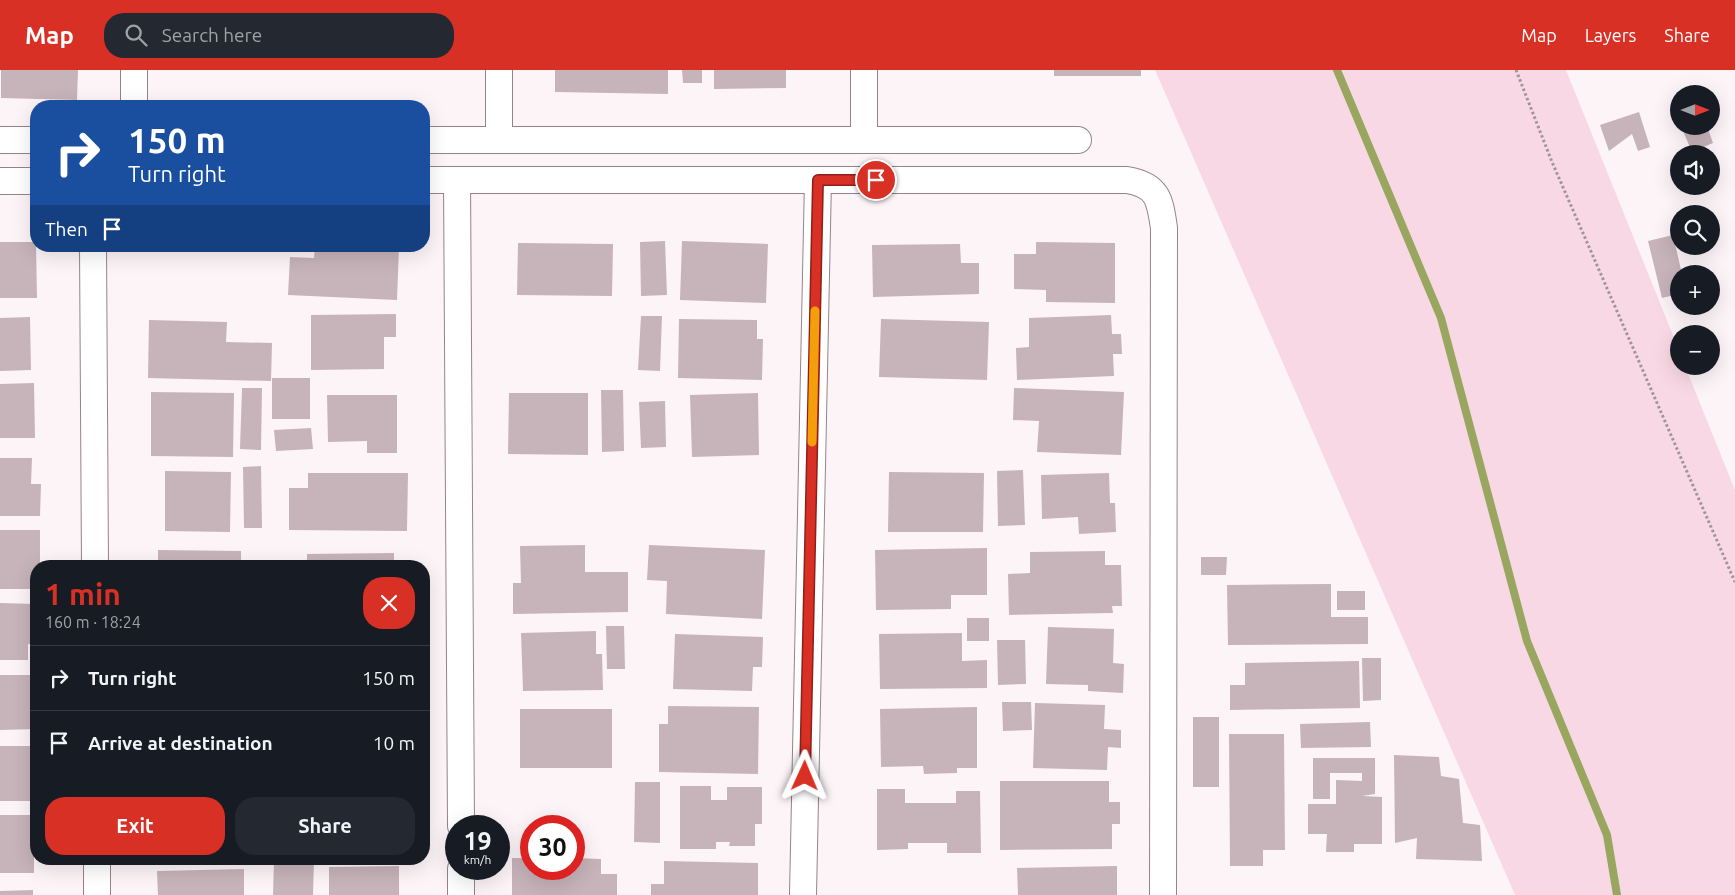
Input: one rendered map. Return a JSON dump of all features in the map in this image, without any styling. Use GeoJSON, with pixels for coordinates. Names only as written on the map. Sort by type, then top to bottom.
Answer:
{"type":"FeatureCollection","features":[{"type":"Feature","properties":{"kind":"street"},"geometry":{"type":"LineString","coordinates":[[134,70],[134,100]]}},
{"type":"Feature","properties":{"kind":"street"},"geometry":{"type":"LineString","coordinates":[[499,70],[499,140]]}},
{"type":"Feature","properties":{"kind":"street"},"geometry":{"type":"LineString","coordinates":[[864,70],[864,140]]}},
{"type":"Feature","properties":{"kind":"street"},"geometry":{"type":"LineString","coordinates":[[0,140],[30,140]]}},
{"type":"Feature","properties":{"kind":"street"},"geometry":{"type":"LineString","coordinates":[[430,140],[1078,140]]}},
{"type":"Feature","properties":{"kind":"street"},"geometry":{"type":"LineString","coordinates":[[430,180],[1127,180],[1141,182],[1160,199],[1164,228],[1163,895]]}},
{"type":"Feature","properties":{"kind":"street"},"geometry":{"type":"LineString","coordinates":[[457,180],[461,815]]}},
{"type":"Feature","properties":{"kind":"street"},"geometry":{"type":"LineString","coordinates":[[803,895],[818,180]]}},
{"type":"Feature","properties":{"kind":"street"},"geometry":{"type":"LineString","coordinates":[[0,181],[30,181]]}},
{"type":"Feature","properties":{"kind":"street"},"geometry":{"type":"LineString","coordinates":[[92,252],[95,560]]}},
{"type":"Feature","properties":{"kind":"street"},"geometry":{"type":"LineString","coordinates":[[97,865],[98,895]]}},
{"type":"Feature","properties":{"kind":"street"},"geometry":{"type":"LineString","coordinates":[[461,880],[461,895]]}},
{"type":"Feature","properties":{"kind":"path"},"geometry":{"type":"LineString","coordinates":[[1516,70],[1552,162],[1735,582]]}},
{"type":"Feature","properties":{"kind":"shaded area"},"geometry":{"type":"Polygon","coordinates":[[[1155,70],[1566,70],[1670,328],[1670,375],[1689,375],[1735,490],[1735,895],[1515,895],[1155,70]]]}},
{"type":"Feature","properties":{"kind":"building"},"geometry":{"type":"Polygon","coordinates":[[[1,70],[78,70],[77,100],[1,98],[1,70]]]}},
{"type":"Feature","properties":{"kind":"building"},"geometry":{"type":"Polygon","coordinates":[[[555,70],[668,70],[668,94],[555,92],[555,70]]]}},
{"type":"Feature","properties":{"kind":"building"},"geometry":{"type":"Polygon","coordinates":[[[682,70],[702,70],[702,83],[683,83],[682,70]]]}},
{"type":"Feature","properties":{"kind":"building"},"geometry":{"type":"Polygon","coordinates":[[[714,70],[786,70],[786,88],[714,89],[714,70]]]}},
{"type":"Feature","properties":{"kind":"building"},"geometry":{"type":"Polygon","coordinates":[[[1054,70],[1141,70],[1141,76],[1054,76],[1054,70]]]}},
{"type":"Feature","properties":{"kind":"building"},"geometry":{"type":"Polygon","coordinates":[[[1639,112],[1650,147],[1638,151],[1632,134],[1609,151],[1600,125],[1639,112]]]}},
{"type":"Feature","properties":{"kind":"building"},"geometry":{"type":"Polygon","coordinates":[[[1685,135],[1710,135],[1713,143],[1708,145],[1689,145],[1685,135]]]}},
{"type":"Feature","properties":{"kind":"building"},"geometry":{"type":"Polygon","coordinates":[[[1670,236],[1670,255],[1678,255],[1680,265],[1670,265],[1670,296],[1662,298],[1648,241],[1670,236]]]}},
{"type":"Feature","properties":{"kind":"building"},"geometry":{"type":"Polygon","coordinates":[[[665,241],[667,295],[641,296],[640,242],[665,241]]]}},
{"type":"Feature","properties":{"kind":"building"},"geometry":{"type":"Polygon","coordinates":[[[682,241],[768,244],[766,303],[680,300],[682,241]]]}},
{"type":"Feature","properties":{"kind":"building"},"geometry":{"type":"Polygon","coordinates":[[[0,242],[30,242],[30,252],[36,252],[37,298],[0,298],[0,242]]]}},
{"type":"Feature","properties":{"kind":"building"},"geometry":{"type":"Polygon","coordinates":[[[1036,242],[1115,243],[1115,303],[1046,302],[1046,290],[1014,289],[1014,254],[1036,254],[1036,242]]]}},
{"type":"Feature","properties":{"kind":"building"},"geometry":{"type":"Polygon","coordinates":[[[518,243],[613,244],[612,296],[517,295],[518,243]]]}},
{"type":"Feature","properties":{"kind":"building"},"geometry":{"type":"Polygon","coordinates":[[[960,244],[961,263],[979,263],[979,294],[873,297],[872,245],[960,244]]]}},
{"type":"Feature","properties":{"kind":"building"},"geometry":{"type":"Polygon","coordinates":[[[314,252],[399,252],[397,300],[288,295],[290,257],[314,258],[314,252]]]}},
{"type":"Feature","properties":{"kind":"building"},"geometry":{"type":"Polygon","coordinates":[[[396,314],[396,337],[384,337],[384,369],[311,370],[311,315],[396,314]]]}},
{"type":"Feature","properties":{"kind":"building"},"geometry":{"type":"Polygon","coordinates":[[[1111,315],[1112,334],[1121,334],[1122,354],[1113,354],[1114,376],[1017,380],[1016,348],[1029,347],[1029,318],[1111,315]]]}},
{"type":"Feature","properties":{"kind":"building"},"geometry":{"type":"Polygon","coordinates":[[[641,316],[662,316],[660,371],[638,370],[641,316]]]}},
{"type":"Feature","properties":{"kind":"building"},"geometry":{"type":"Polygon","coordinates":[[[30,317],[31,370],[0,371],[0,318],[30,317]]]}},
{"type":"Feature","properties":{"kind":"building"},"geometry":{"type":"Polygon","coordinates":[[[679,319],[757,320],[757,339],[763,339],[762,380],[678,378],[679,319]]]}},
{"type":"Feature","properties":{"kind":"building"},"geometry":{"type":"Polygon","coordinates":[[[881,319],[989,322],[987,380],[879,377],[881,319]]]}},
{"type":"Feature","properties":{"kind":"building"},"geometry":{"type":"Polygon","coordinates":[[[149,320],[227,322],[226,342],[272,343],[271,381],[148,378],[149,320]]]}},
{"type":"Feature","properties":{"kind":"building"},"geometry":{"type":"Polygon","coordinates":[[[272,378],[310,378],[310,419],[272,419],[272,378]]]}},
{"type":"Feature","properties":{"kind":"building"},"geometry":{"type":"Polygon","coordinates":[[[34,383],[35,438],[0,438],[0,384],[34,383]]]}},
{"type":"Feature","properties":{"kind":"building"},"geometry":{"type":"Polygon","coordinates":[[[242,388],[262,388],[261,450],[240,449],[242,388]]]}},
{"type":"Feature","properties":{"kind":"building"},"geometry":{"type":"Polygon","coordinates":[[[1014,388],[1124,392],[1121,455],[1037,452],[1039,421],[1013,420],[1014,388]]]}},
{"type":"Feature","properties":{"kind":"building"},"geometry":{"type":"Polygon","coordinates":[[[601,390],[623,390],[624,451],[602,452],[601,390]]]}},
{"type":"Feature","properties":{"kind":"building"},"geometry":{"type":"Polygon","coordinates":[[[151,392],[234,393],[233,457],[151,456],[151,392]]]}},
{"type":"Feature","properties":{"kind":"building"},"geometry":{"type":"Polygon","coordinates":[[[509,393],[588,393],[588,455],[508,454],[509,393]]]}},
{"type":"Feature","properties":{"kind":"building"},"geometry":{"type":"Polygon","coordinates":[[[758,393],[759,455],[692,457],[690,395],[758,393]]]}},
{"type":"Feature","properties":{"kind":"building"},"geometry":{"type":"Polygon","coordinates":[[[327,395],[397,395],[397,453],[367,453],[367,441],[328,442],[327,395]]]}},
{"type":"Feature","properties":{"kind":"building"},"geometry":{"type":"Polygon","coordinates":[[[665,401],[666,447],[641,448],[639,402],[665,401]]]}},
{"type":"Feature","properties":{"kind":"building"},"geometry":{"type":"Polygon","coordinates":[[[311,428],[313,449],[276,451],[274,430],[311,428]]]}},
{"type":"Feature","properties":{"kind":"building"},"geometry":{"type":"Polygon","coordinates":[[[0,458],[32,458],[31,484],[41,484],[40,516],[0,516],[0,458]]]}},
{"type":"Feature","properties":{"kind":"building"},"geometry":{"type":"Polygon","coordinates":[[[261,466],[262,528],[244,528],[243,467],[261,466]]]}},
{"type":"Feature","properties":{"kind":"building"},"geometry":{"type":"Polygon","coordinates":[[[1023,470],[1025,525],[998,526],[997,471],[1023,470]]]}},
{"type":"Feature","properties":{"kind":"building"},"geometry":{"type":"Polygon","coordinates":[[[165,471],[231,472],[230,532],[165,531],[165,471]]]}},
{"type":"Feature","properties":{"kind":"building"},"geometry":{"type":"Polygon","coordinates":[[[889,472],[984,473],[983,532],[888,532],[889,472]]]}},
{"type":"Feature","properties":{"kind":"building"},"geometry":{"type":"Polygon","coordinates":[[[308,473],[408,473],[407,531],[289,530],[289,488],[308,488],[308,473]]]}},
{"type":"Feature","properties":{"kind":"building"},"geometry":{"type":"Polygon","coordinates":[[[1109,473],[1110,503],[1115,503],[1116,532],[1079,534],[1078,517],[1042,519],[1041,475],[1109,473]]]}},
{"type":"Feature","properties":{"kind":"building"},"geometry":{"type":"Polygon","coordinates":[[[0,530],[40,530],[40,560],[30,560],[30,589],[0,589],[0,530]]]}},
{"type":"Feature","properties":{"kind":"building"},"geometry":{"type":"Polygon","coordinates":[[[585,545],[585,572],[628,572],[628,612],[513,614],[513,583],[521,583],[520,546],[585,545]]]}},
{"type":"Feature","properties":{"kind":"building"},"geometry":{"type":"Polygon","coordinates":[[[649,545],[765,550],[762,619],[666,614],[667,581],[647,580],[649,545]]]}},
{"type":"Feature","properties":{"kind":"building"},"geometry":{"type":"Polygon","coordinates":[[[987,548],[987,595],[951,595],[951,609],[876,610],[875,550],[987,548]]]}},
{"type":"Feature","properties":{"kind":"building"},"geometry":{"type":"Polygon","coordinates":[[[158,550],[241,551],[241,560],[158,560],[158,550]]]}},
{"type":"Feature","properties":{"kind":"building"},"geometry":{"type":"Polygon","coordinates":[[[1105,551],[1105,565],[1121,565],[1122,606],[1112,606],[1113,613],[1009,615],[1008,574],[1030,573],[1030,552],[1105,551]]]}},
{"type":"Feature","properties":{"kind":"building"},"geometry":{"type":"Polygon","coordinates":[[[394,553],[394,560],[307,560],[307,554],[394,553]]]}},
{"type":"Feature","properties":{"kind":"building"},"geometry":{"type":"Polygon","coordinates":[[[1201,557],[1227,557],[1226,575],[1201,575],[1201,557]]]}},
{"type":"Feature","properties":{"kind":"building"},"geometry":{"type":"Polygon","coordinates":[[[1331,584],[1331,617],[1368,617],[1368,644],[1228,645],[1227,585],[1331,584]]]}},
{"type":"Feature","properties":{"kind":"building"},"geometry":{"type":"Polygon","coordinates":[[[1337,591],[1365,591],[1365,610],[1337,610],[1337,591]]]}},
{"type":"Feature","properties":{"kind":"building"},"geometry":{"type":"Polygon","coordinates":[[[0,603],[30,604],[28,660],[0,660],[0,603]]]}},
{"type":"Feature","properties":{"kind":"building"},"geometry":{"type":"Polygon","coordinates":[[[967,618],[989,618],[989,641],[967,641],[967,618]]]}},
{"type":"Feature","properties":{"kind":"building"},"geometry":{"type":"Polygon","coordinates":[[[606,626],[624,626],[625,669],[607,669],[606,626]]]}},
{"type":"Feature","properties":{"kind":"building"},"geometry":{"type":"Polygon","coordinates":[[[1048,627],[1114,629],[1113,663],[1124,664],[1123,693],[1088,691],[1088,685],[1046,684],[1048,627]]]}},
{"type":"Feature","properties":{"kind":"building"},"geometry":{"type":"Polygon","coordinates":[[[596,631],[596,654],[602,654],[603,690],[523,691],[521,633],[596,631]]]}},
{"type":"Feature","properties":{"kind":"building"},"geometry":{"type":"Polygon","coordinates":[[[962,633],[962,661],[987,660],[987,688],[880,689],[879,634],[962,633]]]}},
{"type":"Feature","properties":{"kind":"building"},"geometry":{"type":"Polygon","coordinates":[[[675,634],[763,637],[762,667],[753,667],[752,691],[673,689],[675,634]]]}},
{"type":"Feature","properties":{"kind":"building"},"geometry":{"type":"Polygon","coordinates":[[[997,640],[1025,640],[1026,684],[998,685],[997,640]]]}},
{"type":"Feature","properties":{"kind":"building"},"geometry":{"type":"Polygon","coordinates":[[[1362,658],[1381,658],[1381,700],[1363,701],[1362,658]]]}},
{"type":"Feature","properties":{"kind":"building"},"geometry":{"type":"Polygon","coordinates":[[[1359,661],[1360,708],[1230,710],[1230,685],[1245,685],[1245,663],[1359,661]]]}},
{"type":"Feature","properties":{"kind":"building"},"geometry":{"type":"Polygon","coordinates":[[[0,675],[30,675],[30,729],[0,730],[0,675]]]}},
{"type":"Feature","properties":{"kind":"building"},"geometry":{"type":"Polygon","coordinates":[[[1002,702],[1031,702],[1032,730],[1003,731],[1002,702]]]}},
{"type":"Feature","properties":{"kind":"building"},"geometry":{"type":"Polygon","coordinates":[[[1035,703],[1105,705],[1104,729],[1121,730],[1121,748],[1108,747],[1107,770],[1033,768],[1035,703]]]}},
{"type":"Feature","properties":{"kind":"building"},"geometry":{"type":"Polygon","coordinates":[[[668,706],[759,707],[758,774],[659,772],[659,724],[668,724],[668,706]]]}},
{"type":"Feature","properties":{"kind":"building"},"geometry":{"type":"Polygon","coordinates":[[[977,707],[977,768],[957,768],[957,773],[924,774],[923,766],[881,767],[880,709],[977,707]]]}},
{"type":"Feature","properties":{"kind":"building"},"geometry":{"type":"Polygon","coordinates":[[[520,709],[612,709],[612,768],[520,768],[520,709]]]}},
{"type":"Feature","properties":{"kind":"building"},"geometry":{"type":"Polygon","coordinates":[[[1193,717],[1219,717],[1219,787],[1193,787],[1193,717]]]}},
{"type":"Feature","properties":{"kind":"building"},"geometry":{"type":"Polygon","coordinates":[[[1370,722],[1371,747],[1301,748],[1300,724],[1370,722]]]}},
{"type":"Feature","properties":{"kind":"building"},"geometry":{"type":"Polygon","coordinates":[[[1229,734],[1284,734],[1285,850],[1263,850],[1263,866],[1230,866],[1229,734]]]}},
{"type":"Feature","properties":{"kind":"building"},"geometry":{"type":"Polygon","coordinates":[[[0,746],[30,746],[30,801],[0,801],[0,746]]]}},
{"type":"Feature","properties":{"kind":"building"},"geometry":{"type":"Polygon","coordinates":[[[1394,755],[1439,757],[1441,776],[1459,779],[1463,823],[1480,825],[1482,861],[1416,859],[1417,838],[1395,843],[1394,755]]]}},
{"type":"Feature","properties":{"kind":"building"},"geometry":{"type":"Polygon","coordinates":[[[1313,758],[1375,758],[1375,794],[1362,796],[1382,797],[1382,844],[1354,844],[1354,852],[1326,852],[1327,834],[1308,834],[1308,804],[1336,804],[1336,780],[1362,781],[1362,773],[1330,773],[1330,799],[1313,799],[1313,758]]]}},
{"type":"Feature","properties":{"kind":"building"},"geometry":{"type":"Polygon","coordinates":[[[1000,781],[1109,781],[1109,802],[1120,802],[1120,824],[1112,824],[1112,849],[1000,850],[1000,781]]]}},
{"type":"Feature","properties":{"kind":"building"},"geometry":{"type":"Polygon","coordinates":[[[635,782],[660,782],[660,843],[634,842],[635,782]]]}},
{"type":"Feature","properties":{"kind":"building"},"geometry":{"type":"Polygon","coordinates":[[[680,786],[711,786],[711,800],[727,800],[727,787],[762,787],[762,824],[755,824],[755,846],[729,846],[730,842],[716,842],[716,849],[680,849],[680,786]]]}},
{"type":"Feature","properties":{"kind":"building"},"geometry":{"type":"Polygon","coordinates":[[[877,789],[905,789],[905,803],[956,803],[956,791],[980,791],[981,853],[947,853],[947,843],[908,843],[908,849],[877,850],[877,789]]]}},
{"type":"Feature","properties":{"kind":"building"},"geometry":{"type":"Polygon","coordinates":[[[0,815],[30,815],[30,865],[34,865],[34,873],[0,873],[0,815]]]}},
{"type":"Feature","properties":{"kind":"building"},"geometry":{"type":"Polygon","coordinates":[[[512,858],[520,858],[520,880],[585,880],[585,858],[601,859],[601,874],[617,874],[617,895],[512,895],[512,858]]]}},
{"type":"Feature","properties":{"kind":"building"},"geometry":{"type":"Polygon","coordinates":[[[664,861],[758,863],[758,895],[651,895],[651,884],[664,884],[664,861]]]}},
{"type":"Feature","properties":{"kind":"building"},"geometry":{"type":"Polygon","coordinates":[[[274,865],[314,865],[313,895],[273,895],[274,865]]]}},
{"type":"Feature","properties":{"kind":"building"},"geometry":{"type":"Polygon","coordinates":[[[399,866],[399,895],[329,895],[329,867],[399,866]]]}},
{"type":"Feature","properties":{"kind":"building"},"geometry":{"type":"Polygon","coordinates":[[[1117,866],[1117,895],[1018,895],[1017,868],[1117,866]]]}},
{"type":"Feature","properties":{"kind":"building"},"geometry":{"type":"Polygon","coordinates":[[[244,869],[244,895],[158,895],[157,871],[244,869]]]}},
{"type":"Feature","properties":{"kind":"building"},"geometry":{"type":"Polygon","coordinates":[[[33,890],[33,895],[0,895],[0,891],[33,890]]]}},
{"type":"Feature","properties":{"kind":"waterway"},"geometry":{"type":"LineString","coordinates":[[1337,70],[1441,318],[1527,641],[1607,835],[1617,895]]}},
{"type":"Feature","properties":{"kind":"slow traffic"},"geometry":{"type":"LineString","coordinates":[[812,442],[815,311]]}},
{"type":"Feature","properties":{"kind":"route"},"geometry":{"type":"LineString","coordinates":[[805,776],[818,180],[876,180]]}}]}
